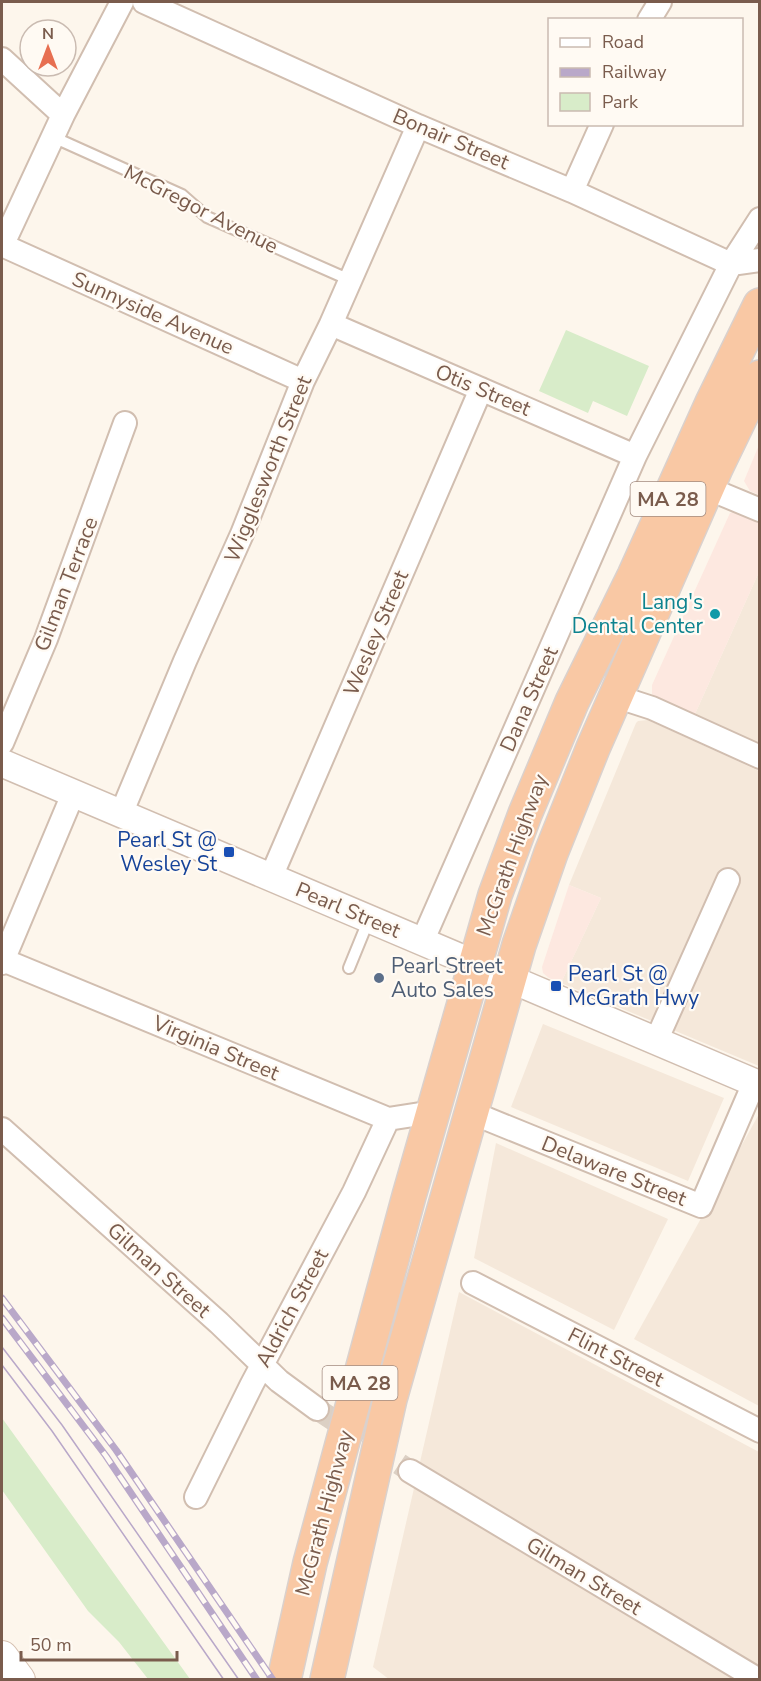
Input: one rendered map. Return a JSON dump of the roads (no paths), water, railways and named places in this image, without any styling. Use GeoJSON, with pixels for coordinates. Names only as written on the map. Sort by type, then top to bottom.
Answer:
{"type":"FeatureCollection","features":[{"type":"Feature","properties":{"kind":"highway","name":"McGrath Highway"},"geometry":{"type":"LineString","coordinates":[[284,1680],[310,1563],[489,912],[567,713],[759,305]]}},
{"type":"Feature","properties":{"kind":"highway","name":"McGrath Highway"},"geometry":{"type":"LineString","coordinates":[[327,1680],[390,1399],[470,1112],[510,978],[551,853],[615,696],[759,377]]}},
{"type":"Feature","properties":{"kind":"main road"},"geometry":{"type":"LineString","coordinates":[[2,1657],[19,1680]]}},
{"type":"Feature","properties":{"kind":"street"},"geometry":{"type":"LineString","coordinates":[[2,245],[63,115],[122,2]]}},
{"type":"Feature","properties":{"kind":"street","name":"Bonair Street"},"geometry":{"type":"LineString","coordinates":[[144,2],[418,126],[572,191],[731,264]]}},
{"type":"Feature","properties":{"kind":"street"},"geometry":{"type":"LineString","coordinates":[[649,18],[660,2]]}},
{"type":"Feature","properties":{"kind":"street"},"geometry":{"type":"LineString","coordinates":[[2,59],[63,115]]}},
{"type":"Feature","properties":{"kind":"street","name":"Wigglesworth Street"},"geometry":{"type":"LineString","coordinates":[[121,814],[242,534],[303,381],[331,324],[418,126]]}},
{"type":"Feature","properties":{"kind":"street"},"geometry":{"type":"LineString","coordinates":[[572,191],[601,126]]}},
{"type":"Feature","properties":{"kind":"street","name":"Dana Street"},"geometry":{"type":"LineString","coordinates":[[422,942],[635,456],[731,264],[759,219]]}},
{"type":"Feature","properties":{"kind":"street","name":"Sunnyside Avenue"},"geometry":{"type":"LineString","coordinates":[[2,245],[303,381]]}},
{"type":"Feature","properties":{"kind":"street"},"geometry":{"type":"LineString","coordinates":[[731,264],[759,260]]}},
{"type":"Feature","properties":{"kind":"street","name":"Otis Street"},"geometry":{"type":"LineString","coordinates":[[331,324],[635,456]]}},
{"type":"Feature","properties":{"kind":"street","name":"Wesley Street"},"geometry":{"type":"LineString","coordinates":[[271,877],[482,389]]}},
{"type":"Feature","properties":{"kind":"street","name":"Gilman Terrace"},"geometry":{"type":"LineString","coordinates":[[2,743],[46,639],[125,423]]}},
{"type":"Feature","properties":{"kind":"street"},"geometry":{"type":"LineString","coordinates":[[707,488],[759,510]]}},
{"type":"Feature","properties":{"kind":"street"},"geometry":{"type":"LineString","coordinates":[[615,696],[652,708],[759,757]]}},
{"type":"Feature","properties":{"kind":"street","name":"Pearl Street"},"geometry":{"type":"LineString","coordinates":[[2,763],[757,1084]]}},
{"type":"Feature","properties":{"kind":"street"},"geometry":{"type":"LineString","coordinates":[[2,961],[8,931],[72,794]]}},
{"type":"Feature","properties":{"kind":"street"},"geometry":{"type":"LineString","coordinates":[[656,1041],[728,880]]}},
{"type":"Feature","properties":{"kind":"street","name":"Virginia Street"},"geometry":{"type":"LineString","coordinates":[[2,961],[388,1119]]}},
{"type":"Feature","properties":{"kind":"street","name":"Delaware Street"},"geometry":{"type":"LineString","coordinates":[[470,1112],[701,1206],[757,1084]]}},
{"type":"Feature","properties":{"kind":"street"},"geometry":{"type":"LineString","coordinates":[[388,1119],[433,1112]]}},
{"type":"Feature","properties":{"kind":"street","name":"Aldrich Street"},"geometry":{"type":"LineString","coordinates":[[196,1497],[354,1192],[388,1119]]}},
{"type":"Feature","properties":{"kind":"street","name":"Gilman Street"},"geometry":{"type":"LineString","coordinates":[[2,1129],[263,1364],[279,1381],[317,1409]]}},
{"type":"Feature","properties":{"kind":"street","name":"Flint Street"},"geometry":{"type":"LineString","coordinates":[[474,1283],[759,1431]]}},
{"type":"Feature","properties":{"kind":"street","name":"Gilman Street"},"geometry":{"type":"LineString","coordinates":[[410,1471],[759,1680]]}},
{"type":"Feature","properties":{"kind":"lane","name":"McGregor Avenue"},"geometry":{"type":"LineString","coordinates":[[53,137],[182,195],[207,217],[350,280]]}},
{"type":"Feature","properties":{"kind":"lane"},"geometry":{"type":"LineString","coordinates":[[349,968],[369,919]]}},
{"type":"Feature","properties":{"kind":"tunnel"},"geometry":{"type":"LineString","coordinates":[[317,1409],[410,1471]]}},
{"type":"Feature","properties":{"kind":"tram line"},"geometry":{"type":"LineString","coordinates":[[2,1347],[62,1425],[239,1680]]}},
{"type":"Feature","properties":{"kind":"tram line"},"geometry":{"type":"LineString","coordinates":[[2,1365],[52,1431],[224,1680]]}},
{"type":"Feature","properties":{"kind":"railway"},"geometry":{"type":"LineString","coordinates":[[2,1298],[116,1450],[273,1680]]}},
{"type":"Feature","properties":{"kind":"railway"},"geometry":{"type":"LineString","coordinates":[[2,1318],[106,1456],[257,1680]]}},
{"type":"Feature","properties":{"kind":"place","name":"Lang's Dental Center"},"geometry":{"type":"Point","coordinates":[715,614]}},
{"type":"Feature","properties":{"kind":"place","name":"Pearl St @ Wesley St"},"geometry":{"type":"Point","coordinates":[229,852]}},
{"type":"Feature","properties":{"kind":"place","name":"Pearl Street Auto Sales"},"geometry":{"type":"Point","coordinates":[379,978]}},
{"type":"Feature","properties":{"kind":"place","name":"Pearl St @ McGrath Hwy"},"geometry":{"type":"Point","coordinates":[556,986]}}]}
